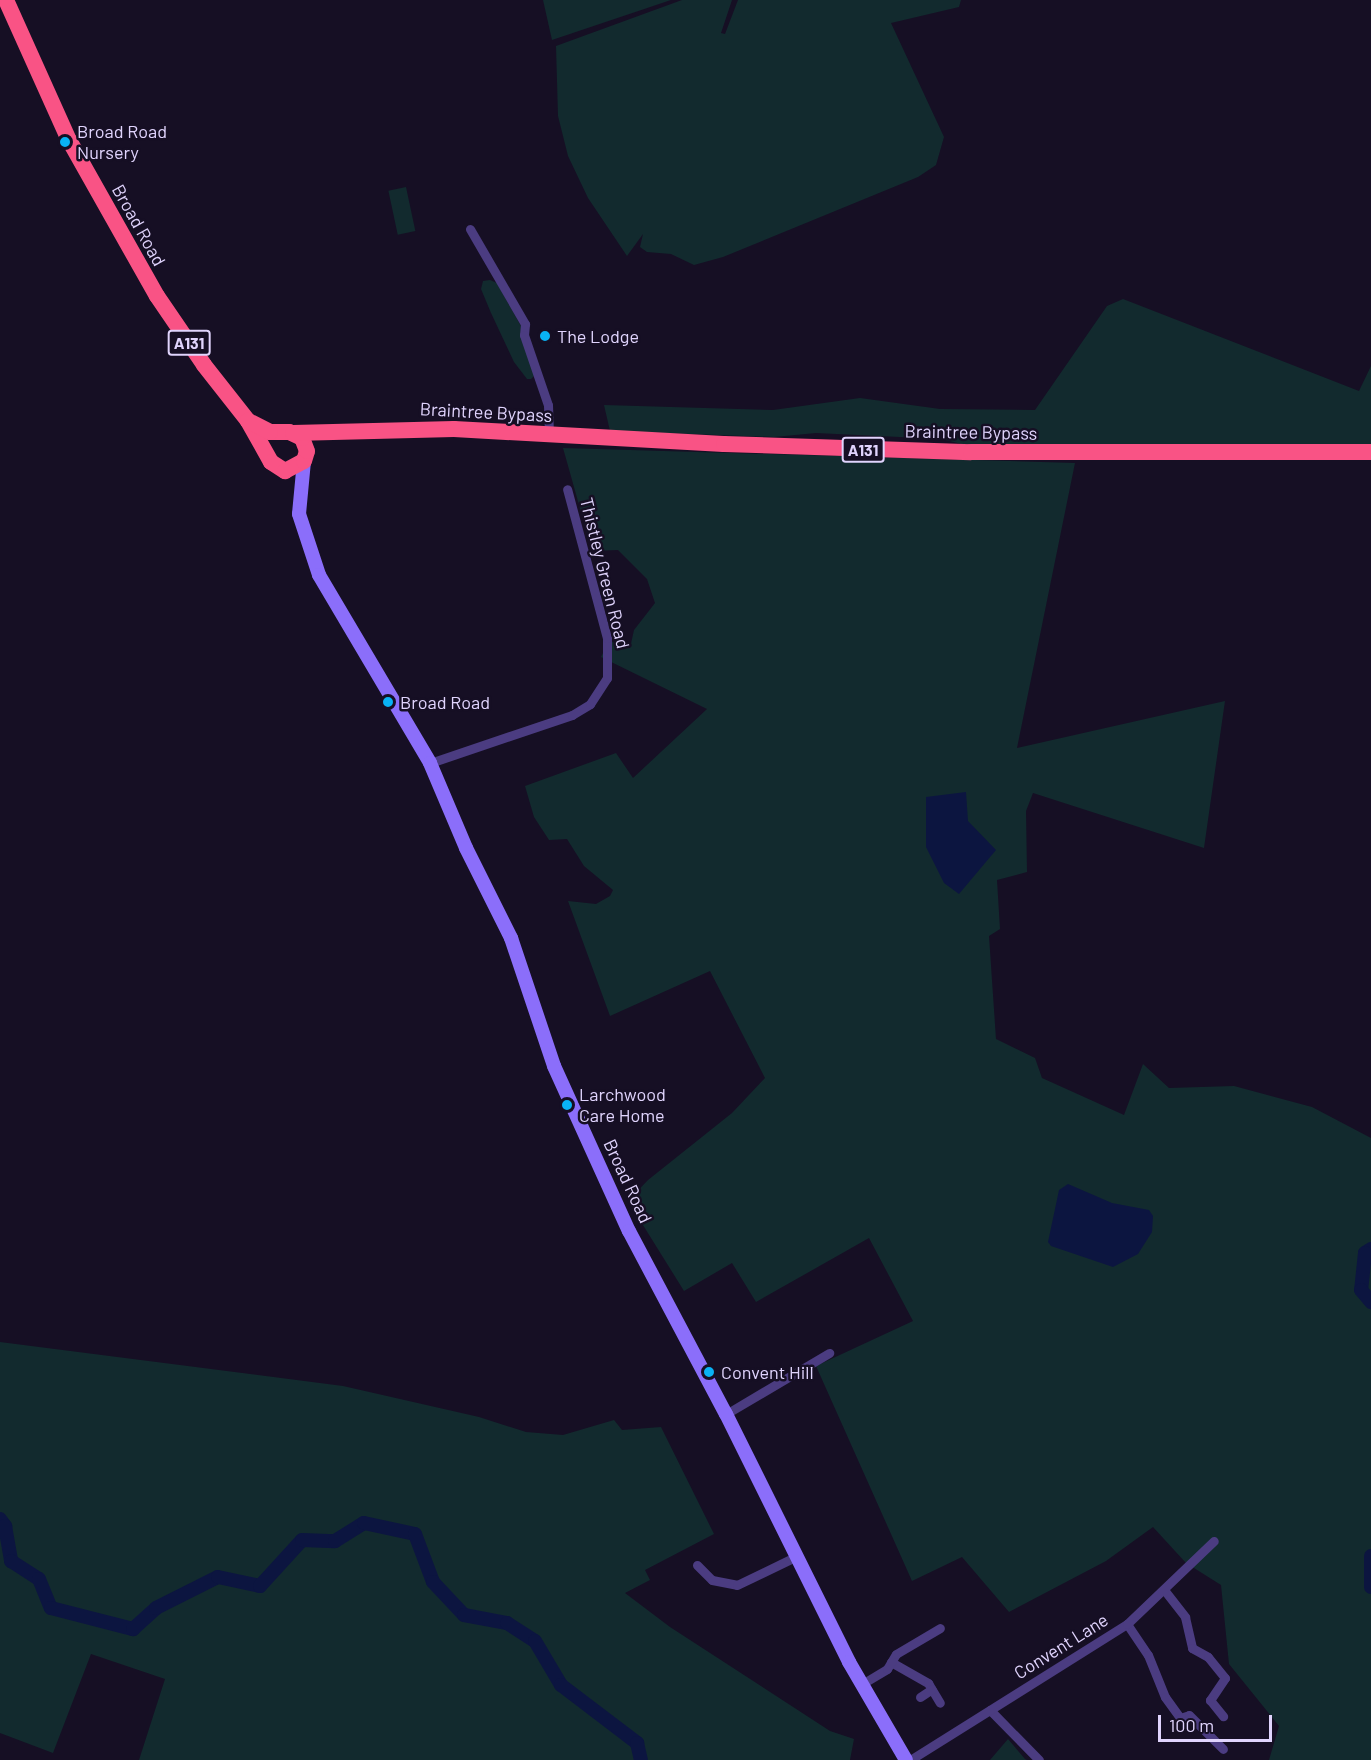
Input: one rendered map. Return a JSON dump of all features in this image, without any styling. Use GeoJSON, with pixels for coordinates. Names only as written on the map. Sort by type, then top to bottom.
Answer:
{"type":"FeatureCollection","features":[{"type":"Feature","properties":{"kind":"highway","name":"Broad Road"},"geometry":{"type":"LineString","coordinates":[[6,0],[69,140],[156,296],[204,365],[248,421],[268,456],[285,471]]}},
{"type":"Feature","properties":{"kind":"highway","name":"Broad Road"},"geometry":{"type":"LineString","coordinates":[[248,421],[302,438],[306,456]]}},
{"type":"Feature","properties":{"kind":"highway","name":"Braintree Bypass"},"geometry":{"type":"LineString","coordinates":[[285,433],[398,428],[931,451],[1371,452]]}},
{"type":"Feature","properties":{"kind":"highway","name":"Braintree Bypass"},"geometry":{"type":"LineString","coordinates":[[306,456],[320,441],[356,431]]}},
{"type":"Feature","properties":{"kind":"highway"},"geometry":{"type":"LineString","coordinates":[[268,456],[270,442],[285,433]]}},
{"type":"Feature","properties":{"kind":"highway","name":"A131"},"geometry":{"type":"LineString","coordinates":[[285,471],[306,456]]}},
{"type":"Feature","properties":{"kind":"main road","name":"Broad Road"},"geometry":{"type":"LineString","coordinates":[[298,504],[306,456]]}},
{"type":"Feature","properties":{"kind":"main road","name":"Broad Road"},"geometry":{"type":"LineString","coordinates":[[285,471],[298,504],[319,575],[430,763],[462,839],[511,938],[544,1040],[592,1152],[726,1414]]}},
{"type":"Feature","properties":{"kind":"main road"},"geometry":{"type":"LineString","coordinates":[[726,1414],[862,1684],[908,1760]]}},
{"type":"Feature","properties":{"kind":"street"},"geometry":{"type":"LineString","coordinates":[[470,229],[525,324],[524,335],[549,405],[549,435]]}},
{"type":"Feature","properties":{"kind":"street","name":"Thistley Green Road"},"geometry":{"type":"LineString","coordinates":[[430,763],[572,715],[590,704],[604,684],[609,667],[608,645],[567,489]]}},
{"type":"Feature","properties":{"kind":"street"},"geometry":{"type":"LineString","coordinates":[[726,1414],[829,1353]]}},
{"type":"Feature","properties":{"kind":"street","name":"Convent Lane"},"geometry":{"type":"LineString","coordinates":[[908,1760],[1127,1624],[1166,1591],[1214,1541]]}},
{"type":"Feature","properties":{"kind":"street"},"geometry":{"type":"LineString","coordinates":[[697,1565],[712,1581],[737,1585],[797,1556]]}},
{"type":"Feature","properties":{"kind":"street"},"geometry":{"type":"LineString","coordinates":[[1166,1591],[1185,1617],[1192,1648],[1208,1657],[1225,1678],[1210,1700],[1223,1716]]}},
{"type":"Feature","properties":{"kind":"street"},"geometry":{"type":"LineString","coordinates":[[1127,1624],[1148,1655],[1165,1696],[1180,1718],[1189,1714],[1219,1741]]}},
{"type":"Feature","properties":{"kind":"street"},"geometry":{"type":"LineString","coordinates":[[862,1684],[891,1662],[896,1654],[940,1628]]}},
{"type":"Feature","properties":{"kind":"street"},"geometry":{"type":"LineString","coordinates":[[891,1662],[932,1689],[940,1703]]}},
{"type":"Feature","properties":{"kind":"street"},"geometry":{"type":"LineString","coordinates":[[920,1697],[932,1689]]}},
{"type":"Feature","properties":{"kind":"street"},"geometry":{"type":"LineString","coordinates":[[990,1710],[1039,1760]]}},
{"type":"Feature","properties":{"kind":"green space"},"geometry":{"type":"Polygon","coordinates":[[[543,0],[671,0],[552,40],[543,0]]]}},
{"type":"Feature","properties":{"kind":"green space"},"geometry":{"type":"Polygon","coordinates":[[[682,0],[732,0],[721,33],[725,34],[738,0],[961,0],[959,7],[891,23],[944,137],[936,165],[918,177],[723,257],[694,265],[671,254],[647,252],[640,247],[643,234],[627,256],[588,198],[568,156],[558,116],[556,46],[682,0]]]}},
{"type":"Feature","properties":{"kind":"green space"},"geometry":{"type":"Polygon","coordinates":[[[406,187],[415,231],[398,235],[388,191],[406,187]]]}},
{"type":"Feature","properties":{"kind":"green space"},"geometry":{"type":"Polygon","coordinates":[[[490,280],[497,283],[522,328],[535,375],[531,379],[527,379],[514,362],[481,289],[483,281],[490,280]]]}},
{"type":"Feature","properties":{"kind":"green space"},"geometry":{"type":"Polygon","coordinates":[[[1123,299],[1359,391],[1371,366],[1371,445],[969,446],[942,439],[816,433],[774,437],[610,431],[604,405],[773,410],[860,398],[940,409],[1035,410],[1107,306],[1123,299]]]}},
{"type":"Feature","properties":{"kind":"green space"},"geometry":{"type":"Polygon","coordinates":[[[563,448],[1075,463],[1017,748],[1225,701],[1204,848],[1033,793],[1026,811],[1027,872],[997,880],[1000,929],[989,936],[996,1039],[1035,1058],[1042,1078],[1124,1115],[1143,1064],[1169,1088],[1234,1086],[1312,1107],[1371,1138],[1371,1760],[1269,1760],[1279,1726],[1229,1664],[1221,1585],[1186,1563],[1153,1527],[1106,1561],[1009,1612],[962,1557],[912,1581],[816,1366],[913,1321],[869,1238],[756,1302],[732,1263],[684,1291],[628,1201],[648,1180],[732,1113],[765,1078],[710,971],[610,1016],[568,901],[596,904],[610,896],[613,890],[584,866],[567,839],[549,840],[534,817],[525,786],[616,753],[633,778],[707,709],[601,657],[609,641],[630,648],[634,630],[655,603],[647,579],[618,550],[592,551],[563,448]]]}},
{"type":"Feature","properties":{"kind":"green space"},"geometry":{"type":"Polygon","coordinates":[[[0,1342],[343,1386],[479,1417],[526,1432],[563,1435],[614,1420],[622,1430],[661,1427],[714,1534],[645,1570],[650,1580],[625,1593],[670,1627],[830,1731],[854,1739],[850,1760],[139,1760],[165,1679],[91,1654],[53,1753],[0,1733],[0,1342]]]}},
{"type":"Feature","properties":{"kind":"green space"},"geometry":{"type":"Polygon","coordinates":[[[1008,1739],[1025,1759],[1027,1760],[990,1760],[1008,1739]]]}},
{"type":"Feature","properties":{"kind":"shaded area"},"geometry":{"type":"Polygon","coordinates":[[[966,792],[968,821],[996,850],[959,894],[944,883],[926,847],[926,797],[966,792]]]}},
{"type":"Feature","properties":{"kind":"shaded area"},"geometry":{"type":"Polygon","coordinates":[[[1068,1184],[1112,1203],[1149,1210],[1153,1216],[1152,1232],[1138,1254],[1113,1267],[1051,1246],[1048,1242],[1059,1190],[1068,1184]]]}},
{"type":"Feature","properties":{"kind":"waterway"},"geometry":{"type":"LineString","coordinates":[[1371,1249],[1365,1253],[1361,1290],[1371,1302]]}},
{"type":"Feature","properties":{"kind":"waterway"},"geometry":{"type":"LineString","coordinates":[[0,1519],[5,1526],[11,1561],[39,1579],[51,1608],[133,1629],[156,1608],[218,1577],[260,1586],[302,1540],[335,1541],[364,1523],[415,1534],[433,1582],[464,1615],[507,1623],[535,1641],[561,1685],[637,1743],[641,1760]]}},
{"type":"Feature","properties":{"kind":"waterway"},"geometry":{"type":"LineString","coordinates":[[1371,1556],[1371,1587]]}},
{"type":"Feature","properties":{"kind":"place","name":"Broad Road Nursery"},"geometry":{"type":"Point","coordinates":[65,142]}},
{"type":"Feature","properties":{"kind":"place","name":"The Lodge"},"geometry":{"type":"Point","coordinates":[545,336]}},
{"type":"Feature","properties":{"kind":"place","name":"Broad Road"},"geometry":{"type":"Point","coordinates":[388,702]}},
{"type":"Feature","properties":{"kind":"place","name":"Larchwood Care Home"},"geometry":{"type":"Point","coordinates":[567,1105]}},
{"type":"Feature","properties":{"kind":"place","name":"Convent Hill"},"geometry":{"type":"Point","coordinates":[709,1372]}}]}
